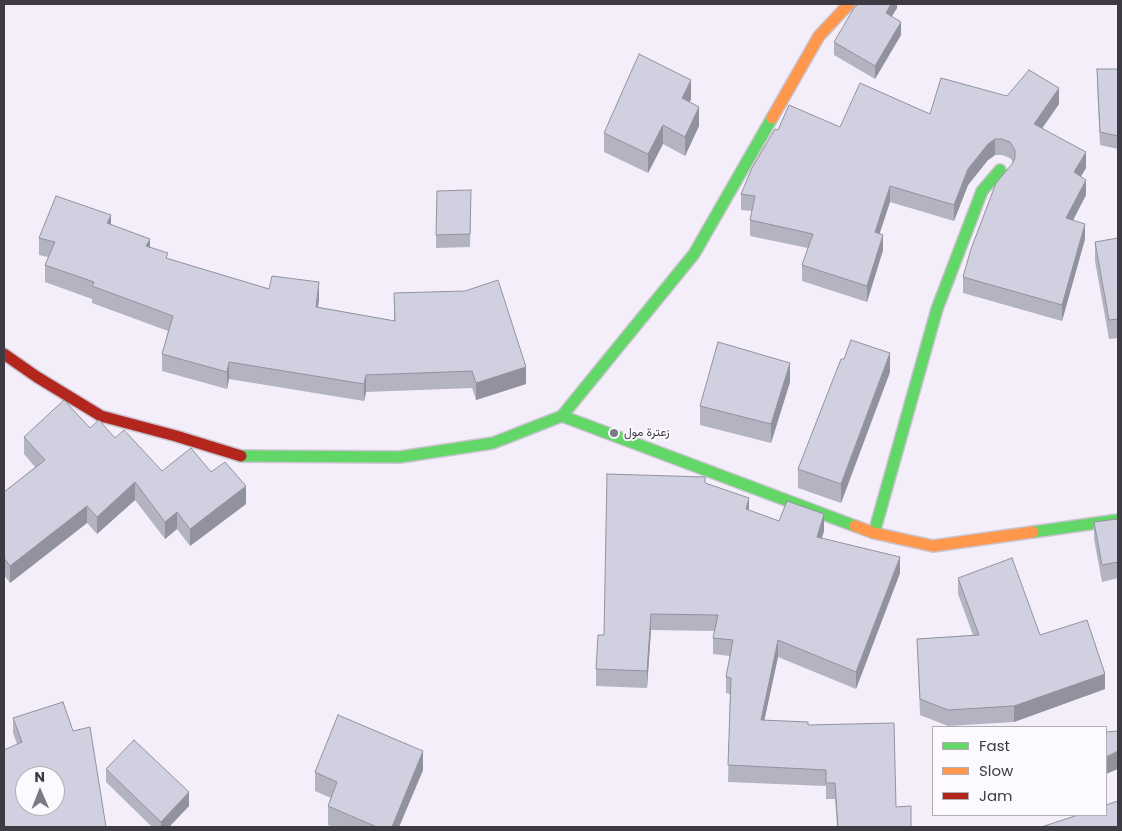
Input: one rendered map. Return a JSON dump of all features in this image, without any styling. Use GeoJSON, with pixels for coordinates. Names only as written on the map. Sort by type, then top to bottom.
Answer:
{"type":"FeatureCollection","features":[{"type":"Feature","properties":{"kind":"street"},"geometry":{"type":"LineString","coordinates":[[4,354],[36,377],[101,416],[245,457],[400,457],[493,443],[562,416],[694,254],[819,36],[849,4]]}},
{"type":"Feature","properties":{"kind":"street"},"geometry":{"type":"LineString","coordinates":[[874,533],[937,309],[982,191],[1000,170]]}},
{"type":"Feature","properties":{"kind":"street"},"geometry":{"type":"LineString","coordinates":[[562,416],[874,533],[933,546],[1118,520]]}},
{"type":"Feature","properties":{"kind":"building"},"geometry":{"type":"Polygon","coordinates":[[[858,4],[891,4],[886,13],[901,22],[875,66],[834,42],[858,4]]]}},
{"type":"Feature","properties":{"kind":"building"},"geometry":{"type":"Polygon","coordinates":[[[639,54],[691,80],[682,98],[699,107],[685,137],[663,125],[648,154],[604,133],[639,54]]]}},
{"type":"Feature","properties":{"kind":"building"},"geometry":{"type":"Polygon","coordinates":[[[1097,69],[1118,69],[1118,136],[1100,132],[1097,69]]]}},
{"type":"Feature","properties":{"kind":"building"},"geometry":{"type":"Polygon","coordinates":[[[1029,70],[1059,88],[1034,124],[1086,152],[1074,172],[1086,180],[1066,218],[1085,224],[1062,305],[963,277],[971,249],[996,183],[1015,158],[1015,150],[1010,142],[1002,139],[995,139],[988,144],[968,169],[954,205],[890,186],[875,232],[883,235],[867,286],[802,265],[813,234],[750,220],[755,196],[741,194],[752,168],[775,129],[778,130],[789,105],[840,127],[860,83],[930,114],[941,78],[1007,96],[1029,70]]]}},
{"type":"Feature","properties":{"kind":"building"},"geometry":{"type":"Polygon","coordinates":[[[471,190],[470,234],[436,235],[437,191],[471,190]]]}},
{"type":"Feature","properties":{"kind":"building"},"geometry":{"type":"Polygon","coordinates":[[[56,196],[111,215],[107,223],[150,239],[146,246],[168,253],[166,258],[269,289],[272,276],[319,282],[316,307],[395,321],[394,293],[465,291],[498,280],[526,367],[476,383],[472,371],[366,375],[364,384],[229,362],[227,372],[162,354],[173,316],[92,286],[94,282],[45,265],[55,242],[39,238],[56,196]]]}},
{"type":"Feature","properties":{"kind":"building"},"geometry":{"type":"Polygon","coordinates":[[[1118,238],[1118,319],[1109,320],[1095,242],[1118,238]]]}},
{"type":"Feature","properties":{"kind":"building"},"geometry":{"type":"Polygon","coordinates":[[[851,340],[890,353],[841,484],[798,469],[841,359],[844,359],[851,340]]]}},
{"type":"Feature","properties":{"kind":"building"},"geometry":{"type":"Polygon","coordinates":[[[718,342],[790,363],[771,424],[700,406],[718,342]]]}},
{"type":"Feature","properties":{"kind":"building"},"geometry":{"type":"Polygon","coordinates":[[[64,400],[90,428],[99,420],[115,438],[124,430],[162,471],[191,448],[211,472],[225,462],[246,486],[190,529],[177,512],[165,522],[135,482],[97,517],[87,506],[10,566],[4,558],[4,492],[45,460],[24,437],[64,400]]]}},
{"type":"Feature","properties":{"kind":"building"},"geometry":{"type":"Polygon","coordinates":[[[607,474],[705,477],[705,483],[749,498],[746,509],[779,521],[787,501],[824,514],[817,537],[900,557],[856,672],[778,640],[761,720],[808,722],[808,725],[894,723],[896,807],[911,806],[911,827],[838,827],[835,783],[826,783],[826,770],[728,765],[731,678],[726,677],[733,640],[713,638],[718,615],[651,614],[647,671],[596,669],[598,635],[604,635],[607,474]]]}},
{"type":"Feature","properties":{"kind":"building"},"geometry":{"type":"Polygon","coordinates":[[[1118,519],[1118,562],[1102,565],[1094,522],[1118,519]]]}},
{"type":"Feature","properties":{"kind":"building"},"geometry":{"type":"Polygon","coordinates":[[[1012,558],[1040,635],[1087,620],[1105,674],[1014,706],[948,710],[920,699],[917,639],[979,635],[958,578],[1012,558]]]}},
{"type":"Feature","properties":{"kind":"building"},"geometry":{"type":"Polygon","coordinates":[[[63,702],[73,731],[90,727],[106,827],[4,827],[4,750],[22,742],[13,718],[63,702]]]}},
{"type":"Feature","properties":{"kind":"building"},"geometry":{"type":"Polygon","coordinates":[[[338,715],[423,751],[392,827],[377,827],[328,806],[337,782],[315,772],[338,715]]]}},
{"type":"Feature","properties":{"kind":"building"},"geometry":{"type":"Polygon","coordinates":[[[1118,731],[1118,751],[1107,756],[1107,732],[1118,731]]]}},
{"type":"Feature","properties":{"kind":"building"},"geometry":{"type":"Polygon","coordinates":[[[134,740],[189,792],[161,822],[106,769],[134,740]]]}},
{"type":"Feature","properties":{"kind":"building"},"geometry":{"type":"Polygon","coordinates":[[[1118,801],[1118,827],[1041,827],[1075,816],[1107,816],[1107,805],[1118,801]]]}},
{"type":"Feature","properties":{"kind":"traffic: fast"},"geometry":{"type":"LineString","coordinates":[[241,456],[400,457],[493,443],[562,416],[694,254],[772,118]]}},
{"type":"Feature","properties":{"kind":"traffic: fast"},"geometry":{"type":"LineString","coordinates":[[874,533],[937,309],[982,191],[1000,170]]}},
{"type":"Feature","properties":{"kind":"traffic: fast"},"geometry":{"type":"LineString","coordinates":[[562,416],[855,526]]}},
{"type":"Feature","properties":{"kind":"traffic: fast"},"geometry":{"type":"LineString","coordinates":[[1033,532],[1118,520]]}},
{"type":"Feature","properties":{"kind":"traffic: slow"},"geometry":{"type":"LineString","coordinates":[[772,118],[819,36],[849,4]]}},
{"type":"Feature","properties":{"kind":"traffic: slow"},"geometry":{"type":"LineString","coordinates":[[855,526],[874,533],[933,546],[1033,532]]}},
{"type":"Feature","properties":{"kind":"traffic: jam"},"geometry":{"type":"LineString","coordinates":[[4,354],[37,377],[101,416],[241,456]]}},
{"type":"Feature","properties":{"kind":"place","name":"زعترة مول"},"geometry":{"type":"Point","coordinates":[614,433]}}]}
